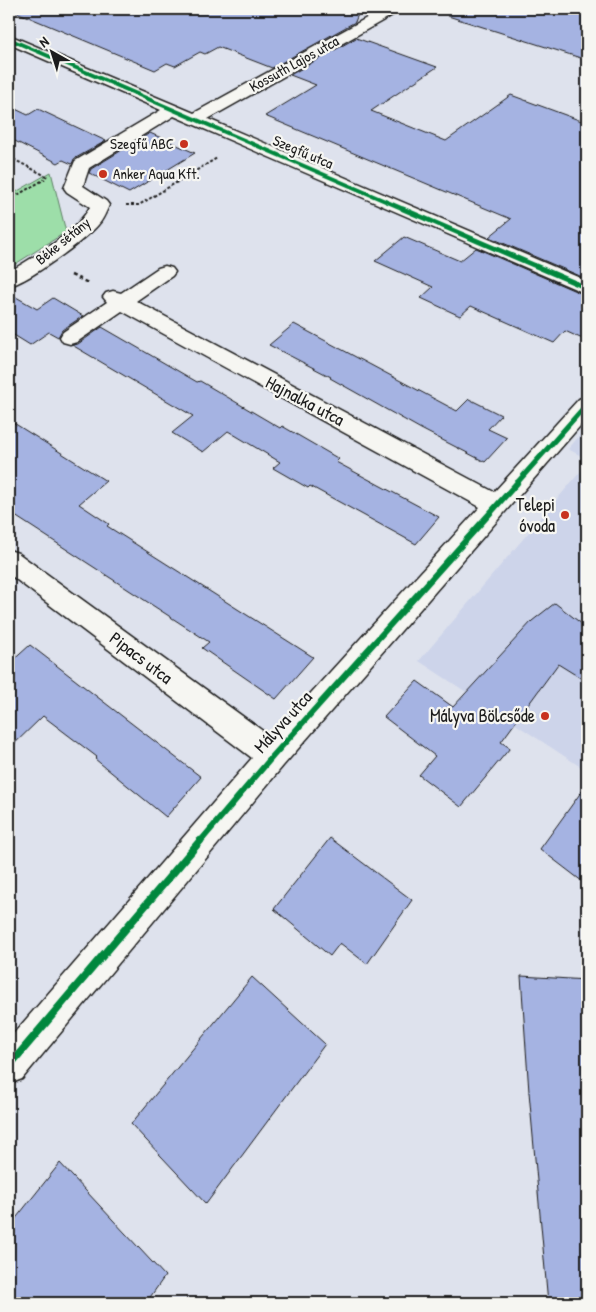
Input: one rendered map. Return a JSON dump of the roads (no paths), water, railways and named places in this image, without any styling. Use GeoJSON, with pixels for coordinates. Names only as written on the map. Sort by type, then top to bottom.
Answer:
{"type":"FeatureCollection","features":[{"type":"Feature","properties":{"kind":"street","name":"Kossuth Lajos utca"},"geometry":{"type":"LineString","coordinates":[[195,119],[394,9]]}},
{"type":"Feature","properties":{"kind":"street","name":"Szegfű utca"},"geometry":{"type":"LineString","coordinates":[[9,39],[587,288]]}},
{"type":"Feature","properties":{"kind":"street","name":"Béke sétány"},"geometry":{"type":"LineString","coordinates":[[9,280],[43,260],[91,222],[100,204],[73,188],[81,165],[174,110]]}},
{"type":"Feature","properties":{"kind":"street"},"geometry":{"type":"LineString","coordinates":[[70,337],[117,299],[166,272]]}},
{"type":"Feature","properties":{"kind":"street","name":"Hajnalka utca"},"geometry":{"type":"LineString","coordinates":[[117,299],[498,506]]}},
{"type":"Feature","properties":{"kind":"street","name":"Mályva utca"},"geometry":{"type":"LineString","coordinates":[[9,1066],[273,756],[587,404]]}},
{"type":"Feature","properties":{"kind":"street","name":"Pipacs utca"},"geometry":{"type":"LineString","coordinates":[[9,560],[273,756]]}},
{"type":"Feature","properties":{"kind":"place","name":"Szegfű ABC"},"geometry":{"type":"Point","coordinates":[184,144]}},
{"type":"Feature","properties":{"kind":"place","name":"Anker Aqua Kft."},"geometry":{"type":"Point","coordinates":[103,174]}},
{"type":"Feature","properties":{"kind":"place","name":"Telepi óvoda"},"geometry":{"type":"Point","coordinates":[565,515]}},
{"type":"Feature","properties":{"kind":"place","name":"Mályva Bölcsőde"},"geometry":{"type":"Point","coordinates":[545,716]}}]}
